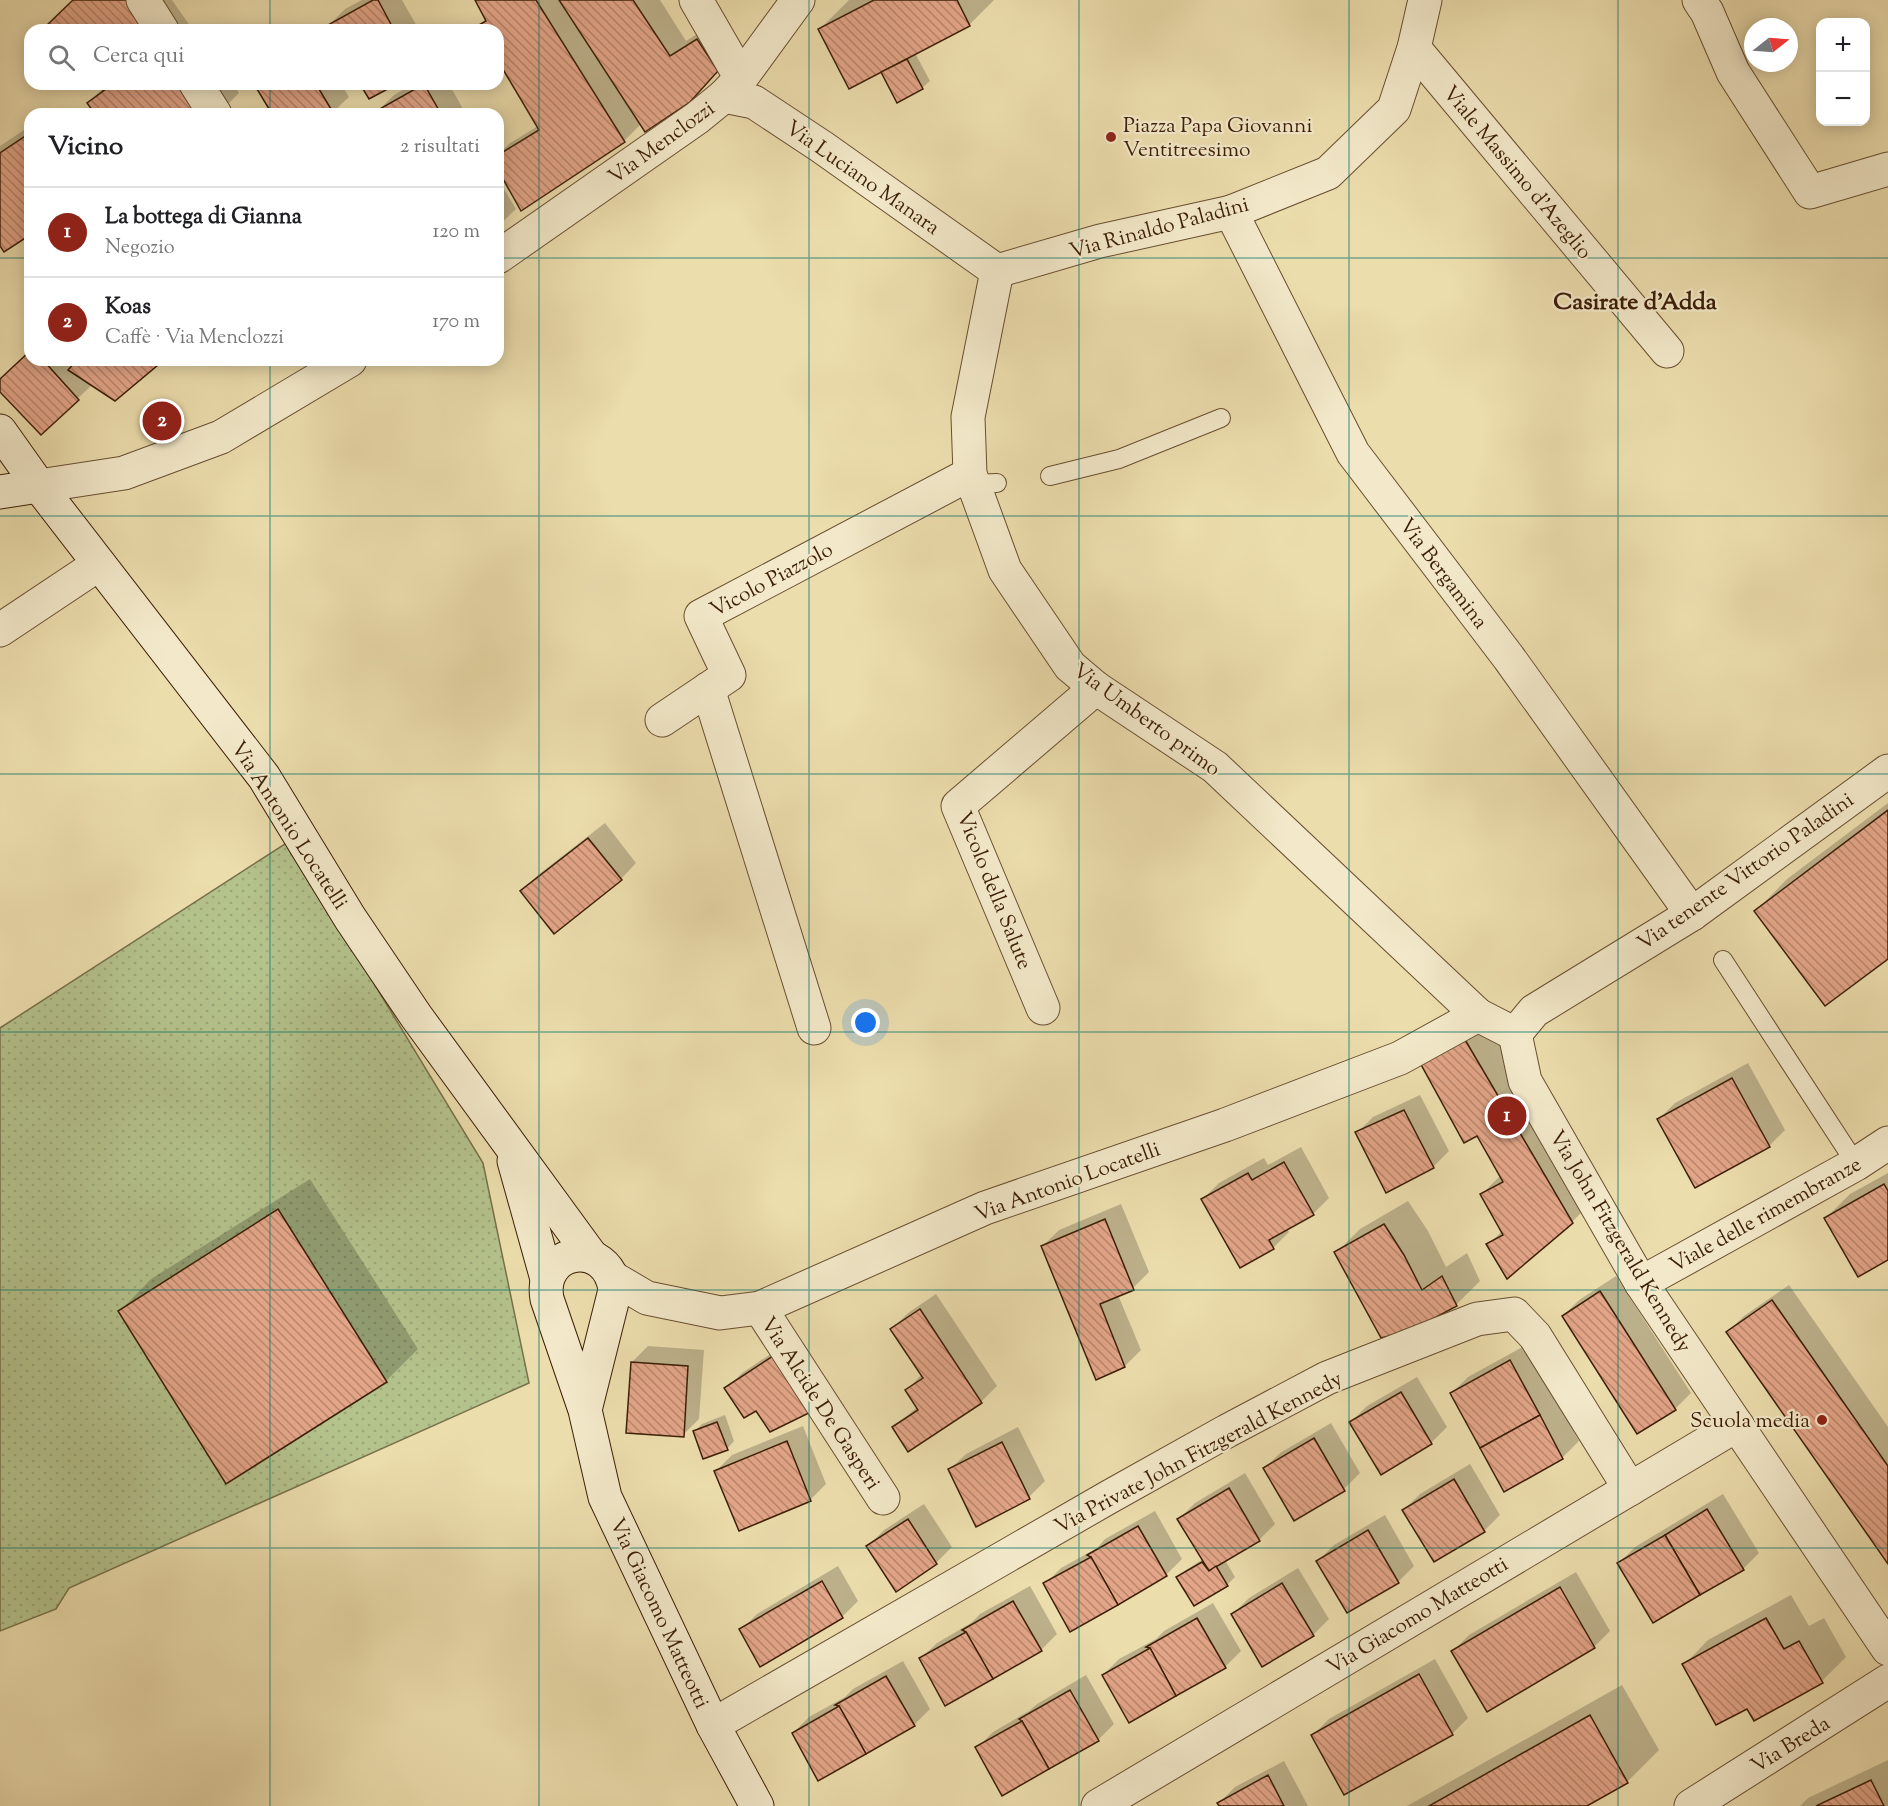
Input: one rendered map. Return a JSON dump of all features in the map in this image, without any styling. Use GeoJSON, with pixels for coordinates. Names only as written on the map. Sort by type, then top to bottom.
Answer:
{"type":"FeatureCollection","features":[{"type":"Feature","properties":{"kind":"street"},"geometry":{"type":"LineString","coordinates":[[143,0],[158,24]]}},
{"type":"Feature","properties":{"kind":"street"},"geometry":{"type":"LineString","coordinates":[[696,0],[733,87]]}},
{"type":"Feature","properties":{"kind":"street","name":"Via Menclozzi"},"geometry":{"type":"LineString","coordinates":[[504,253],[697,118],[733,87],[798,0]]}},
{"type":"Feature","properties":{"kind":"street","name":"Via Rinaldo Paladini"},"geometry":{"type":"LineString","coordinates":[[997,271],[1100,241],[1231,212],[1328,173],[1394,109],[1414,48],[1425,0]]}},
{"type":"Feature","properties":{"kind":"street"},"geometry":{"type":"LineString","coordinates":[[1699,0],[1707,12],[1733,72],[1810,192],[1888,169]]}},
{"type":"Feature","properties":{"kind":"street","name":"Viale Massimo d'Azeglio"},"geometry":{"type":"LineString","coordinates":[[1414,48],[1667,351]]}},
{"type":"Feature","properties":{"kind":"street","name":"Via Luciano Manara"},"geometry":{"type":"LineString","coordinates":[[733,87],[997,271]]}},
{"type":"Feature","properties":{"kind":"street"},"geometry":{"type":"LineString","coordinates":[[200,90],[211,108]]}},
{"type":"Feature","properties":{"kind":"street","name":"Via Bergamina"},"geometry":{"type":"LineString","coordinates":[[1231,212],[1353,453],[1509,658],[1692,914]]}},
{"type":"Feature","properties":{"kind":"street","name":"Via Umberto primo"},"geometry":{"type":"LineString","coordinates":[[997,271],[968,417],[980,480],[1005,570],[1070,666],[1096,688],[1215,767],[1478,1015]]}},
{"type":"Feature","properties":{"kind":"street"},"geometry":{"type":"LineString","coordinates":[[0,492],[124,473],[221,437],[340,366]]}},
{"type":"Feature","properties":{"kind":"street","name":"Via Antonio Locatelli"},"geometry":{"type":"LineString","coordinates":[[0,431],[39,486],[264,777],[357,928],[416,1016],[603,1268],[647,1298],[720,1313],[760,1308],[985,1208],[1226,1125],[1400,1058],[1478,1015]]}},
{"type":"Feature","properties":{"kind":"street","name":"Vicolo Piazzolo"},"geometry":{"type":"LineString","coordinates":[[662,720],[729,675],[701,616],[980,480]]}},
{"type":"Feature","properties":{"kind":"street"},"geometry":{"type":"LineString","coordinates":[[0,630],[99,564]]}},
{"type":"Feature","properties":{"kind":"street","name":"Vicolo della Salute"},"geometry":{"type":"LineString","coordinates":[[1043,1008],[958,806],[1096,688]]}},
{"type":"Feature","properties":{"kind":"street"},"geometry":{"type":"LineString","coordinates":[[708,689],[814,1028]]}},
{"type":"Feature","properties":{"kind":"street","name":"Via tenente Vittorio Paladini"},"geometry":{"type":"LineString","coordinates":[[1515,1034],[1534,1011],[1692,914],[1888,771]]}},
{"type":"Feature","properties":{"kind":"street"},"geometry":{"type":"LineString","coordinates":[[1478,1015],[1515,1034]]}},
{"type":"Feature","properties":{"kind":"street","name":"Via John Fitzgerald Kennedy"},"geometry":{"type":"LineString","coordinates":[[1515,1034],[1525,1081],[1641,1283],[1888,1649]]}},
{"type":"Feature","properties":{"kind":"street","name":"Via Antonio Locatelli"},"geometry":{"type":"LineString","coordinates":[[509,1142],[547,1280],[547,1299],[555,1320]]}},
{"type":"Feature","properties":{"kind":"street","name":"Viale delle rimembranze"},"geometry":{"type":"LineString","coordinates":[[1641,1283],[1886,1148]]}},
{"type":"Feature","properties":{"kind":"street"},"geometry":{"type":"LineString","coordinates":[[547,1280],[559,1261],[570,1256],[581,1255],[603,1268]]}},
{"type":"Feature","properties":{"kind":"street","name":"Via Giacomo Matteotti"},"geometry":{"type":"LineString","coordinates":[[585,1410],[615,1290],[603,1268]]}},
{"type":"Feature","properties":{"kind":"street","name":"Via Alcide De Gasperi"},"geometry":{"type":"LineString","coordinates":[[760,1308],[883,1498]]}},
{"type":"Feature","properties":{"kind":"street","name":"Via Private John Fitzgerald Kennedy"},"geometry":{"type":"LineString","coordinates":[[712,1725],[1227,1431],[1327,1378],[1477,1319],[1514,1314],[1535,1336],[1629,1489]]}},
{"type":"Feature","properties":{"kind":"street","name":"Via Giacomo Matteotti"},"geometry":{"type":"LineString","coordinates":[[555,1320],[585,1410],[605,1497],[712,1725],[758,1806]]}},
{"type":"Feature","properties":{"kind":"street","name":"Via Giacomo Matteotti"},"geometry":{"type":"LineString","coordinates":[[1098,1806],[1737,1425]]}},
{"type":"Feature","properties":{"kind":"street","name":"Via Breda"},"geometry":{"type":"LineString","coordinates":[[1691,1806],[1888,1681]]}},
{"type":"Feature","properties":{"kind":"lane"},"geometry":{"type":"LineString","coordinates":[[1050,476],[1119,459],[1221,418]]}},
{"type":"Feature","properties":{"kind":"lane"},"geometry":{"type":"LineString","coordinates":[[1723,960],[1856,1164]]}},
{"type":"Feature","properties":{"kind":"green space"},"geometry":{"type":"Polygon","coordinates":[[[288,842],[483,1163],[529,1383],[69,1588],[56,1609],[0,1631],[0,1028],[288,842]]]}},
{"type":"Feature","properties":{"kind":"building"},"geometry":{"type":"Polygon","coordinates":[[[73,0],[132,0],[148,24],[48,24],[73,0]]]}},
{"type":"Feature","properties":{"kind":"building"},"geometry":{"type":"Polygon","coordinates":[[[373,0],[378,0],[391,24],[330,24],[373,0]]]}},
{"type":"Feature","properties":{"kind":"building"},"geometry":{"type":"Polygon","coordinates":[[[475,0],[536,0],[625,142],[521,211],[504,181],[504,151],[539,130],[504,71],[504,24],[481,24],[486,21],[475,0]]]}},
{"type":"Feature","properties":{"kind":"building"},"geometry":{"type":"Polygon","coordinates":[[[559,0],[633,0],[670,56],[697,39],[718,71],[690,102],[645,132],[559,0]]]}},
{"type":"Feature","properties":{"kind":"building"},"geometry":{"type":"Polygon","coordinates":[[[874,0],[957,0],[970,26],[849,89],[818,29],[874,0]]]}},
{"type":"Feature","properties":{"kind":"building"},"geometry":{"type":"Polygon","coordinates":[[[907,59],[923,89],[897,103],[881,72],[907,59]]]}},
{"type":"Feature","properties":{"kind":"building"},"geometry":{"type":"Polygon","coordinates":[[[105,90],[195,90],[209,108],[91,108],[87,103],[105,90]]]}},
{"type":"Feature","properties":{"kind":"building"},"geometry":{"type":"Polygon","coordinates":[[[258,90],[320,90],[330,108],[268,108],[258,90]]]}},
{"type":"Feature","properties":{"kind":"building"},"geometry":{"type":"Polygon","coordinates":[[[364,90],[386,90],[369,99],[364,90]]]}},
{"type":"Feature","properties":{"kind":"building"},"geometry":{"type":"Polygon","coordinates":[[[413,90],[427,90],[438,108],[381,108],[413,90]]]}},
{"type":"Feature","properties":{"kind":"building"},"geometry":{"type":"Polygon","coordinates":[[[24,137],[24,239],[4,252],[0,246],[0,153],[24,137]]]}},
{"type":"Feature","properties":{"kind":"building"},"geometry":{"type":"Polygon","coordinates":[[[24,357],[24,366],[48,366],[79,400],[41,435],[0,392],[0,379],[24,357]]]}},
{"type":"Feature","properties":{"kind":"building"},"geometry":{"type":"Polygon","coordinates":[[[72,366],[157,366],[115,401],[68,370],[72,366]]]}},
{"type":"Feature","properties":{"kind":"building"},"geometry":{"type":"Polygon","coordinates":[[[1888,810],[1888,959],[1825,1006],[1754,911],[1888,810]]]}},
{"type":"Feature","properties":{"kind":"building"},"geometry":{"type":"Polygon","coordinates":[[[588,838],[622,880],[554,934],[520,891],[588,838]]]}},
{"type":"Feature","properties":{"kind":"building"},"geometry":{"type":"Polygon","coordinates":[[[1464,1038],[1573,1223],[1507,1279],[1486,1244],[1503,1235],[1480,1194],[1503,1182],[1477,1136],[1464,1143],[1418,1059],[1464,1038]]]}},
{"type":"Feature","properties":{"kind":"building"},"geometry":{"type":"Polygon","coordinates":[[[1732,1078],[1770,1147],[1695,1188],[1657,1119],[1732,1078]]]}},
{"type":"Feature","properties":{"kind":"building"},"geometry":{"type":"Polygon","coordinates":[[[1404,1110],[1434,1168],[1386,1193],[1355,1132],[1404,1110]]]}},
{"type":"Feature","properties":{"kind":"building"},"geometry":{"type":"Polygon","coordinates":[[[1284,1162],[1314,1215],[1269,1240],[1274,1249],[1240,1268],[1201,1199],[1248,1173],[1252,1180],[1284,1162]]]}},
{"type":"Feature","properties":{"kind":"building"},"geometry":{"type":"Polygon","coordinates":[[[1884,1184],[1888,1191],[1888,1260],[1858,1277],[1824,1218],[1884,1184]]]}},
{"type":"Feature","properties":{"kind":"building"},"geometry":{"type":"Polygon","coordinates":[[[278,1209],[387,1382],[226,1484],[118,1311],[278,1209]]]}},
{"type":"Feature","properties":{"kind":"building"},"geometry":{"type":"Polygon","coordinates":[[[1105,1219],[1134,1290],[1100,1304],[1125,1367],[1096,1380],[1041,1246],[1105,1219]]]}},
{"type":"Feature","properties":{"kind":"building"},"geometry":{"type":"Polygon","coordinates":[[[1384,1224],[1404,1255],[1422,1290],[1442,1276],[1457,1306],[1410,1331],[1381,1338],[1334,1252],[1384,1224]]]}},
{"type":"Feature","properties":{"kind":"building"},"geometry":{"type":"Polygon","coordinates":[[[1600,1291],[1676,1410],[1637,1434],[1562,1316],[1600,1291]]]}},
{"type":"Feature","properties":{"kind":"building"},"geometry":{"type":"Polygon","coordinates":[[[1772,1300],[1888,1466],[1888,1564],[1726,1332],[1772,1300]]]}},
{"type":"Feature","properties":{"kind":"building"},"geometry":{"type":"Polygon","coordinates":[[[920,1309],[982,1403],[908,1452],[892,1427],[918,1410],[905,1390],[923,1378],[890,1329],[920,1309]]]}},
{"type":"Feature","properties":{"kind":"building"},"geometry":{"type":"Polygon","coordinates":[[[776,1354],[815,1410],[770,1432],[756,1411],[744,1418],[724,1388],[776,1354]]]}},
{"type":"Feature","properties":{"kind":"building"},"geometry":{"type":"Polygon","coordinates":[[[1510,1360],[1540,1415],[1480,1448],[1450,1393],[1510,1360]]]}},
{"type":"Feature","properties":{"kind":"building"},"geometry":{"type":"Polygon","coordinates":[[[631,1362],[688,1366],[684,1437],[626,1433],[631,1362]]]}},
{"type":"Feature","properties":{"kind":"building"},"geometry":{"type":"Polygon","coordinates":[[[1401,1392],[1432,1444],[1381,1475],[1349,1422],[1401,1392]]]}},
{"type":"Feature","properties":{"kind":"building"},"geometry":{"type":"Polygon","coordinates":[[[1540,1415],[1563,1459],[1504,1492],[1480,1448],[1540,1415]]]}},
{"type":"Feature","properties":{"kind":"building"},"geometry":{"type":"Polygon","coordinates":[[[717,1422],[728,1450],[703,1459],[693,1431],[717,1422]]]}},
{"type":"Feature","properties":{"kind":"building"},"geometry":{"type":"Polygon","coordinates":[[[1314,1438],[1345,1491],[1294,1521],[1263,1468],[1314,1438]]]}},
{"type":"Feature","properties":{"kind":"building"},"geometry":{"type":"Polygon","coordinates":[[[787,1441],[811,1501],[739,1531],[714,1471],[787,1441]]]}},
{"type":"Feature","properties":{"kind":"building"},"geometry":{"type":"Polygon","coordinates":[[[1002,1442],[1030,1499],[976,1527],[948,1469],[1002,1442]]]}},
{"type":"Feature","properties":{"kind":"building"},"geometry":{"type":"Polygon","coordinates":[[[1454,1479],[1485,1532],[1434,1562],[1402,1510],[1454,1479]]]}},
{"type":"Feature","properties":{"kind":"building"},"geometry":{"type":"Polygon","coordinates":[[[1229,1488],[1260,1541],[1209,1571],[1177,1519],[1229,1488]]]}},
{"type":"Feature","properties":{"kind":"building"},"geometry":{"type":"Polygon","coordinates":[[[1707,1509],[1744,1570],[1700,1595],[1665,1535],[1707,1509]]]}},
{"type":"Feature","properties":{"kind":"building"},"geometry":{"type":"Polygon","coordinates":[[[908,1519],[937,1564],[896,1592],[866,1546],[908,1519]]]}},
{"type":"Feature","properties":{"kind":"building"},"geometry":{"type":"Polygon","coordinates":[[[1138,1526],[1167,1576],[1118,1605],[1091,1557],[1087,1555],[1138,1526]]]}},
{"type":"Feature","properties":{"kind":"building"},"geometry":{"type":"Polygon","coordinates":[[[1368,1530],[1399,1583],[1347,1613],[1316,1561],[1368,1530]]]}},
{"type":"Feature","properties":{"kind":"building"},"geometry":{"type":"Polygon","coordinates":[[[1665,1535],[1700,1595],[1653,1623],[1617,1563],[1665,1535]]]}},
{"type":"Feature","properties":{"kind":"building"},"geometry":{"type":"Polygon","coordinates":[[[1091,1557],[1118,1605],[1070,1632],[1043,1583],[1091,1557]]]}},
{"type":"Feature","properties":{"kind":"building"},"geometry":{"type":"Polygon","coordinates":[[[1202,1562],[1209,1571],[1216,1566],[1228,1586],[1194,1606],[1176,1577],[1202,1562]]]}},
{"type":"Feature","properties":{"kind":"building"},"geometry":{"type":"Polygon","coordinates":[[[822,1581],[843,1618],[760,1667],[739,1629],[822,1581]]]}},
{"type":"Feature","properties":{"kind":"building"},"geometry":{"type":"Polygon","coordinates":[[[1282,1583],[1314,1636],[1262,1667],[1231,1614],[1282,1583]]]}},
{"type":"Feature","properties":{"kind":"building"},"geometry":{"type":"Polygon","coordinates":[[[1560,1587],[1595,1648],[1487,1712],[1451,1651],[1560,1587]]]}},
{"type":"Feature","properties":{"kind":"building"},"geometry":{"type":"Polygon","coordinates":[[[1013,1601],[1042,1651],[993,1679],[966,1632],[962,1630],[1013,1601]]]}},
{"type":"Feature","properties":{"kind":"building"},"geometry":{"type":"Polygon","coordinates":[[[1197,1618],[1226,1668],[1176,1696],[1150,1648],[1146,1647],[1197,1618]]]}},
{"type":"Feature","properties":{"kind":"building"},"geometry":{"type":"Polygon","coordinates":[[[1766,1618],[1784,1649],[1799,1641],[1823,1683],[1754,1721],[1747,1709],[1716,1725],[1682,1664],[1766,1618]]]}},
{"type":"Feature","properties":{"kind":"building"},"geometry":{"type":"Polygon","coordinates":[[[966,1632],[993,1679],[945,1706],[919,1658],[966,1632]]]}},
{"type":"Feature","properties":{"kind":"building"},"geometry":{"type":"Polygon","coordinates":[[[1150,1648],[1176,1696],[1129,1723],[1102,1675],[1150,1648]]]}},
{"type":"Feature","properties":{"kind":"building"},"geometry":{"type":"Polygon","coordinates":[[[1419,1674],[1453,1735],[1344,1795],[1311,1735],[1419,1674]]]}},
{"type":"Feature","properties":{"kind":"building"},"geometry":{"type":"Polygon","coordinates":[[[886,1676],[915,1726],[866,1754],[839,1706],[835,1705],[886,1676]]]}},
{"type":"Feature","properties":{"kind":"building"},"geometry":{"type":"Polygon","coordinates":[[[1070,1690],[1099,1741],[1049,1769],[1019,1719],[1070,1690]]]}},
{"type":"Feature","properties":{"kind":"building"},"geometry":{"type":"Polygon","coordinates":[[[839,1706],[866,1754],[818,1781],[792,1733],[839,1706]]]}},
{"type":"Feature","properties":{"kind":"building"},"geometry":{"type":"Polygon","coordinates":[[[1590,1715],[1628,1783],[1587,1806],[1429,1806],[1590,1715]]]}},
{"type":"Feature","properties":{"kind":"building"},"geometry":{"type":"Polygon","coordinates":[[[1022,1721],[1049,1769],[1002,1796],[975,1747],[1022,1721]]]}},
{"type":"Feature","properties":{"kind":"building"},"geometry":{"type":"Polygon","coordinates":[[[1268,1775],[1284,1806],[1219,1806],[1217,1803],[1268,1775]]]}},
{"type":"Feature","properties":{"kind":"building"},"geometry":{"type":"Polygon","coordinates":[[[1871,1780],[1884,1806],[1816,1806],[1871,1780]]]}},
{"type":"Feature","properties":{"kind":"place","name":"Piazza Papa Giovanni Ventitreesimo"},"geometry":{"type":"Point","coordinates":[1111,137]}},
{"type":"Feature","properties":{"kind":"place","name":"Koas"},"geometry":{"type":"Point","coordinates":[162,421]}},
{"type":"Feature","properties":{"kind":"place","name":"La bottega di Gianna"},"geometry":{"type":"Point","coordinates":[1507,1116]}},
{"type":"Feature","properties":{"kind":"place","name":"Scuola media"},"geometry":{"type":"Point","coordinates":[1822,1420]}},
{"type":"Feature","properties":{"kind":"district","name":"Casirate d'Adda"},"geometry":{"type":"Point","coordinates":[1635,301]}}]}
